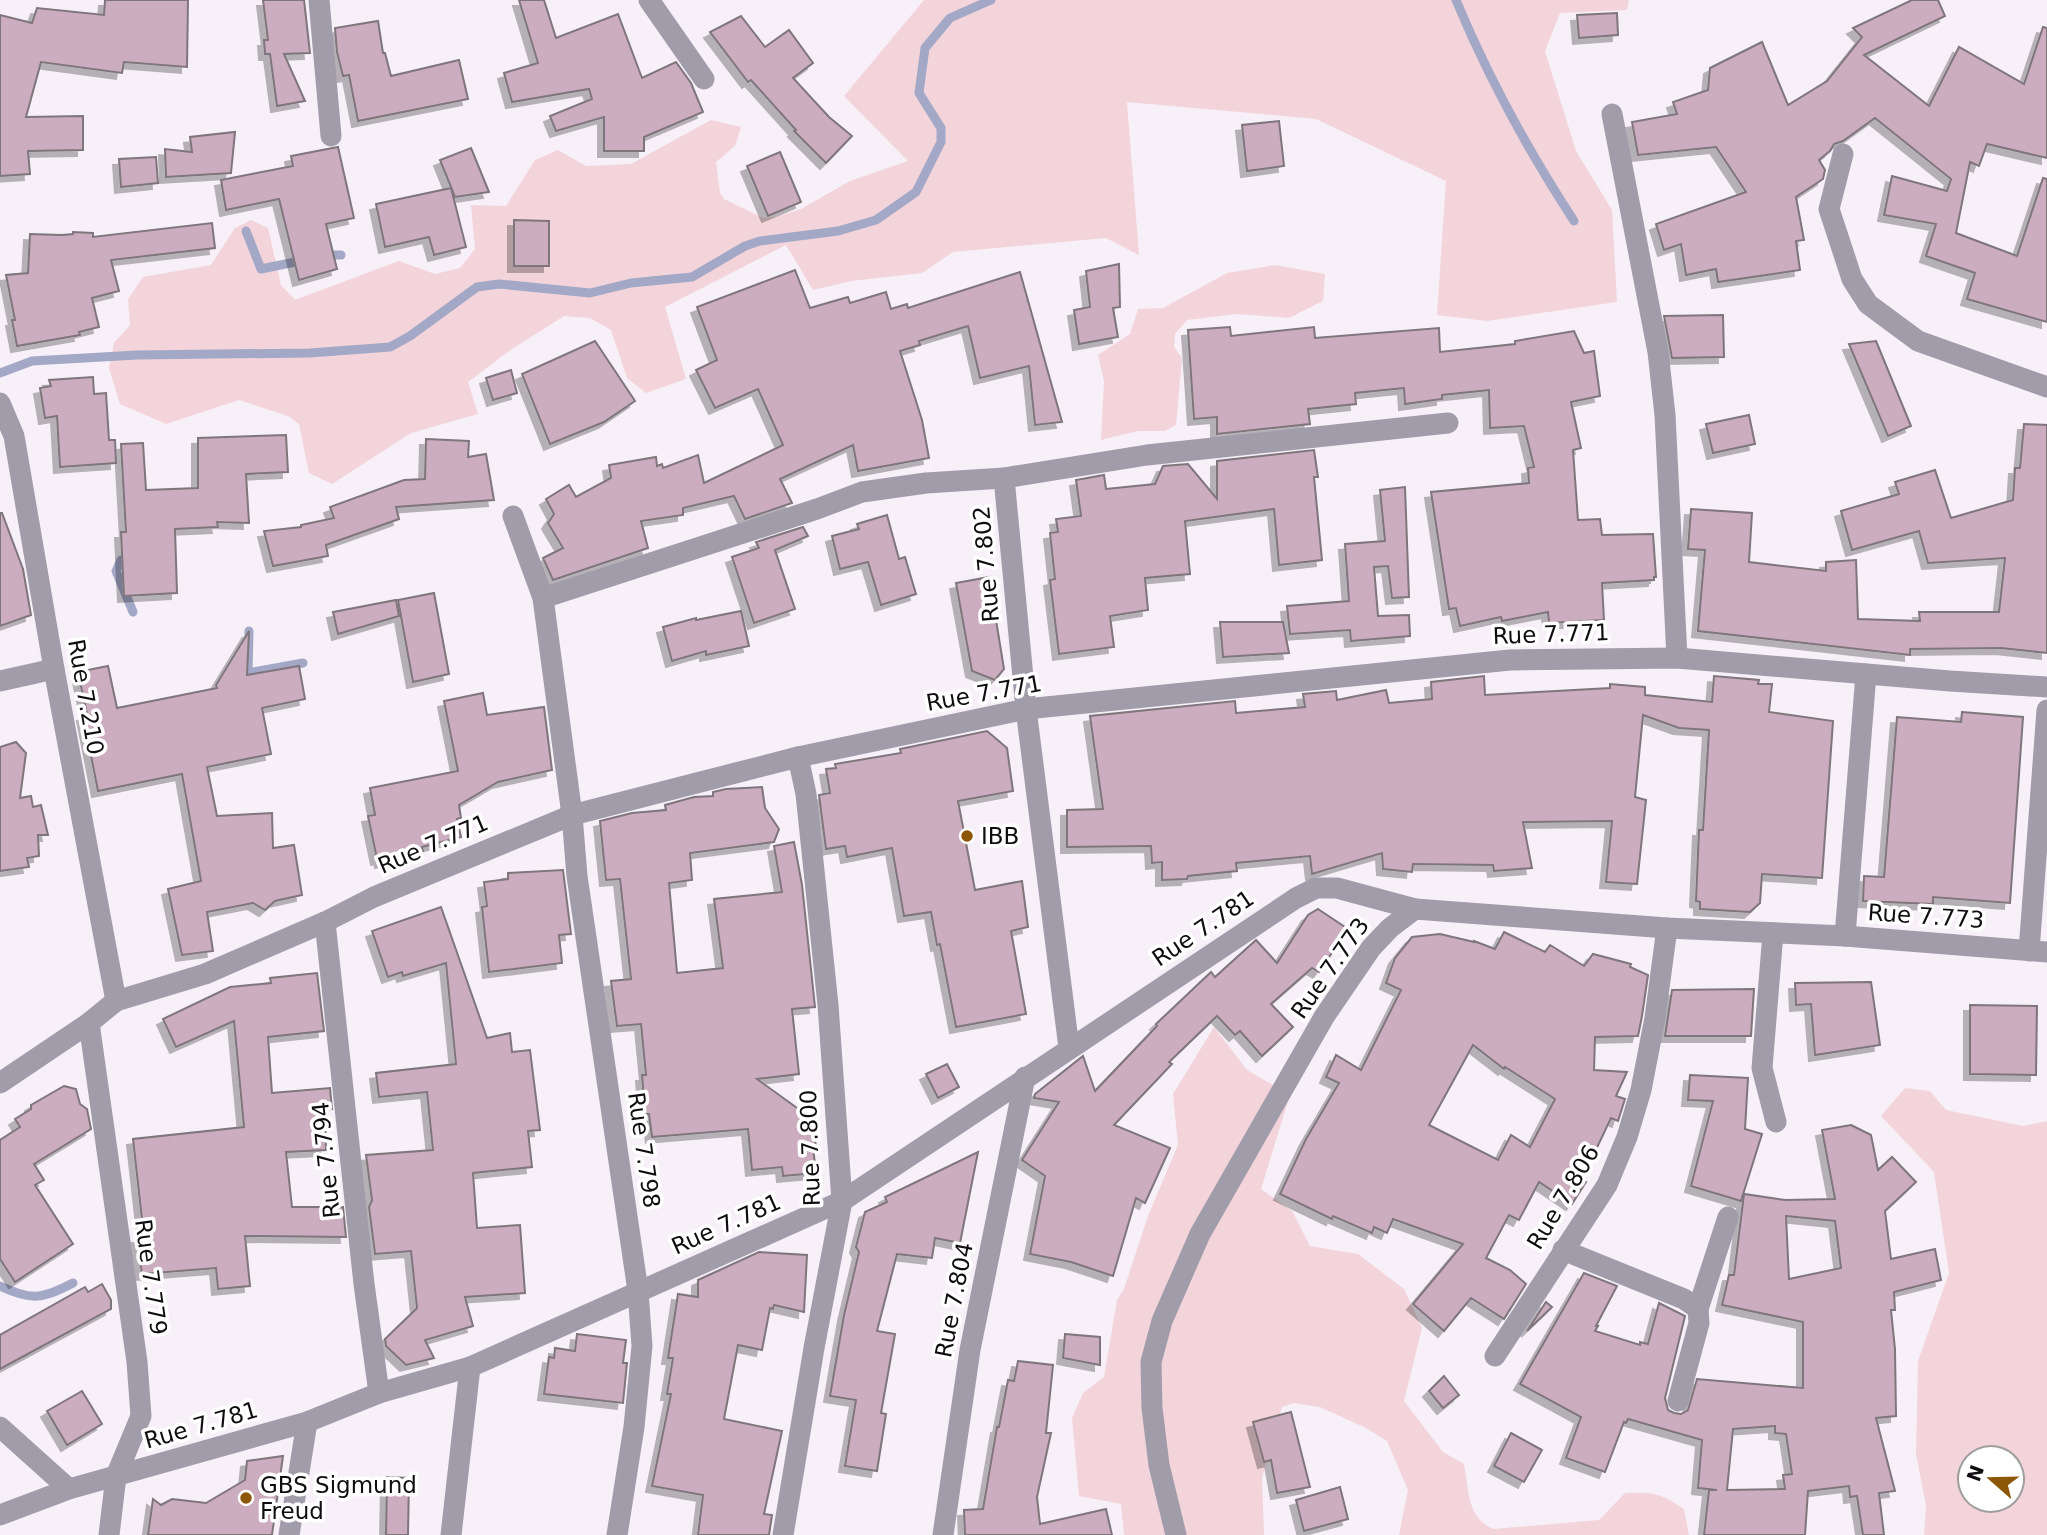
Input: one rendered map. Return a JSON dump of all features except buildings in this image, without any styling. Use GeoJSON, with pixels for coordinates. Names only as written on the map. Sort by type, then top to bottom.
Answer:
{"type":"FeatureCollection","features":[{"type":"Feature","properties":{"kind":"street"},"geometry":{"type":"LineString","coordinates":[[319,0],[331,136]]}},
{"type":"Feature","properties":{"kind":"street"},"geometry":{"type":"LineString","coordinates":[[649,0],[704,79]]}},
{"type":"Feature","properties":{"kind":"street"},"geometry":{"type":"LineString","coordinates":[[1612,114],[1658,352],[1665,415],[1676,658]]}},
{"type":"Feature","properties":{"kind":"street"},"geometry":{"type":"LineString","coordinates":[[1843,154],[1829,209],[1853,279],[1868,303],[1918,341],[2047,387]]}},
{"type":"Feature","properties":{"kind":"street","name":"Rue 7.210"},"geometry":{"type":"LineString","coordinates":[[0,403],[14,436],[116,1001]]}},
{"type":"Feature","properties":{"kind":"street","name":"Rue 7.802"},"geometry":{"type":"LineString","coordinates":[[1069,1048],[1026,709],[1004,478],[1147,455],[1448,423]]}},
{"type":"Feature","properties":{"kind":"street"},"geometry":{"type":"LineString","coordinates":[[543,598],[862,492],[926,483],[1004,478]]}},
{"type":"Feature","properties":{"kind":"street","name":"Rue 7.798"},"geometry":{"type":"LineString","coordinates":[[513,516],[543,598],[572,815],[577,876],[638,1291],[642,1346],[634,1427],[617,1535]]}},
{"type":"Feature","properties":{"kind":"street","name":"Rue 7.771"},"geometry":{"type":"LineString","coordinates":[[0,1083],[89,1023],[116,1001],[205,974],[325,922],[374,897],[572,815],[798,757],[1026,709],[1510,660],[1676,658],[2047,687]]}},
{"type":"Feature","properties":{"kind":"street"},"geometry":{"type":"LineString","coordinates":[[0,681],[54,669]]}},
{"type":"Feature","properties":{"kind":"street"},"geometry":{"type":"LineString","coordinates":[[1845,936],[1866,674]]}},
{"type":"Feature","properties":{"kind":"street"},"geometry":{"type":"LineString","coordinates":[[2038,952],[2047,710]]}},
{"type":"Feature","properties":{"kind":"street","name":"Rue 7.800"},"geometry":{"type":"LineString","coordinates":[[783,1535],[842,1201],[828,1005],[806,794],[798,757]]}},
{"type":"Feature","properties":{"kind":"street","name":"Rue 7.781"},"geometry":{"type":"LineString","coordinates":[[0,1515],[69,1489],[307,1422],[379,1393],[470,1367],[842,1201],[1296,898],[1316,888],[1337,888],[1415,909]]}},
{"type":"Feature","properties":{"kind":"street","name":"Rue 7.773"},"geometry":{"type":"LineString","coordinates":[[1177,1535],[1159,1465],[1152,1408],[1152,1362],[1162,1321],[1200,1234],[1324,1017],[1371,948],[1390,928],[1415,909],[1667,928],[1845,936],[2038,952]]}},
{"type":"Feature","properties":{"kind":"street","name":"Rue 7.794"},"geometry":{"type":"LineString","coordinates":[[325,922],[364,1284],[379,1393]]}},
{"type":"Feature","properties":{"kind":"street","name":"Rue 7.806"},"geometry":{"type":"LineString","coordinates":[[1494,1356],[1606,1185],[1628,1137],[1641,1090],[1655,1018],[1667,928]]}},
{"type":"Feature","properties":{"kind":"street"},"geometry":{"type":"LineString","coordinates":[[1773,933],[1762,1068],[1776,1122]]}},
{"type":"Feature","properties":{"kind":"street","name":"Rue 7.779"},"geometry":{"type":"LineString","coordinates":[[89,1023],[137,1362],[141,1416],[116,1476],[109,1535]]}},
{"type":"Feature","properties":{"kind":"street","name":"Rue 7.804"},"geometry":{"type":"LineString","coordinates":[[943,1535],[970,1350],[1025,1077]]}},
{"type":"Feature","properties":{"kind":"street"},"geometry":{"type":"LineString","coordinates":[[1678,1401],[1699,1323],[1698,1308],[1728,1217]]}},
{"type":"Feature","properties":{"kind":"street"},"geometry":{"type":"LineString","coordinates":[[1563,1250],[1684,1299],[1698,1308]]}},
{"type":"Feature","properties":{"kind":"street"},"geometry":{"type":"LineString","coordinates":[[451,1535],[470,1367]]}},
{"type":"Feature","properties":{"kind":"street"},"geometry":{"type":"LineString","coordinates":[[289,1535],[307,1422]]}},
{"type":"Feature","properties":{"kind":"street"},"geometry":{"type":"LineString","coordinates":[[0,1427],[69,1489]]}},
{"type":"Feature","properties":{"kind":"shaded area"},"geometry":{"type":"Polygon","coordinates":[[[924,0],[1629,0],[1627,10],[1560,13],[1545,51],[1576,151],[1612,210],[1617,302],[1487,321],[1437,315],[1446,181],[1316,119],[1127,102],[1139,255],[1106,238],[953,252],[922,273],[851,281],[813,290],[786,245],[665,307],[686,379],[646,393],[627,378],[611,330],[590,318],[564,316],[509,351],[468,382],[478,414],[411,433],[332,484],[309,473],[299,424],[288,416],[239,400],[166,424],[120,404],[109,368],[114,343],[130,325],[128,299],[143,277],[211,265],[235,228],[251,220],[268,228],[281,285],[295,300],[399,261],[435,274],[460,268],[475,249],[471,205],[506,206],[535,160],[558,150],[586,166],[631,164],[711,120],[741,127],[735,146],[716,162],[720,193],[724,199],[763,218],[801,209],[850,181],[908,161],[844,96],[924,0]]]}},
{"type":"Feature","properties":{"kind":"shaded area"},"geometry":{"type":"Polygon","coordinates":[[[1275,265],[1325,274],[1323,301],[1289,318],[1238,314],[1187,320],[1175,334],[1174,347],[1182,358],[1176,425],[1165,431],[1138,431],[1101,440],[1104,381],[1098,355],[1130,334],[1138,309],[1163,308],[1227,273],[1275,265]]]}},
{"type":"Feature","properties":{"kind":"shaded area"},"geometry":{"type":"Polygon","coordinates":[[[1214,1027],[1247,1070],[1290,1095],[1261,1189],[1292,1211],[1310,1246],[1358,1254],[1404,1289],[1422,1328],[1404,1401],[1443,1452],[1464,1464],[1471,1502],[1479,1518],[1494,1529],[1599,1520],[1625,1493],[1643,1493],[1662,1497],[1684,1509],[1689,1535],[1399,1535],[1408,1490],[1387,1441],[1320,1407],[1294,1403],[1282,1407],[1262,1478],[1264,1535],[1124,1535],[1121,1504],[1079,1496],[1072,1418],[1083,1393],[1104,1377],[1117,1300],[1124,1289],[1148,1216],[1178,1145],[1173,1094],[1214,1027]]]}},
{"type":"Feature","properties":{"kind":"shaded area"},"geometry":{"type":"Polygon","coordinates":[[[1905,1088],[1930,1091],[1946,1110],[2023,1126],[2047,1121],[2047,1535],[1924,1535],[1926,1506],[1916,1454],[1918,1361],[1949,1273],[1934,1172],[1881,1116],[1905,1088]]]}},
{"type":"Feature","properties":{"kind":"waterway"},"geometry":{"type":"LineString","coordinates":[[0,373],[32,361],[137,355],[310,353],[390,347],[410,336],[477,287],[499,284],[590,293],[631,283],[692,277],[745,246],[760,241],[838,231],[876,220],[916,192],[941,142],[941,128],[919,93],[925,48],[950,18],[991,0]]}},
{"type":"Feature","properties":{"kind":"waterway"},"geometry":{"type":"LineString","coordinates":[[1456,0],[1510,114],[1574,221]]}},
{"type":"Feature","properties":{"kind":"waterway"},"geometry":{"type":"LineString","coordinates":[[246,231],[261,269],[305,260]]}},
{"type":"Feature","properties":{"kind":"waterway"},"geometry":{"type":"LineString","coordinates":[[322,255],[341,255]]}},
{"type":"Feature","properties":{"kind":"waterway"},"geometry":{"type":"LineString","coordinates":[[121,560],[116,571],[133,612]]}},
{"type":"Feature","properties":{"kind":"waterway"},"geometry":{"type":"LineString","coordinates":[[249,631],[248,673],[303,663]]}},
{"type":"Feature","properties":{"kind":"waterway"},"geometry":{"type":"LineString","coordinates":[[0,1286],[21,1294],[37,1296],[73,1283]]}},
{"type":"Feature","properties":{"kind":"place","name":"IBB"},"geometry":{"type":"Point","coordinates":[967,836]}},
{"type":"Feature","properties":{"kind":"place","name":"GBS Sigmund Freud"},"geometry":{"type":"Point","coordinates":[246,1498]}}]}
